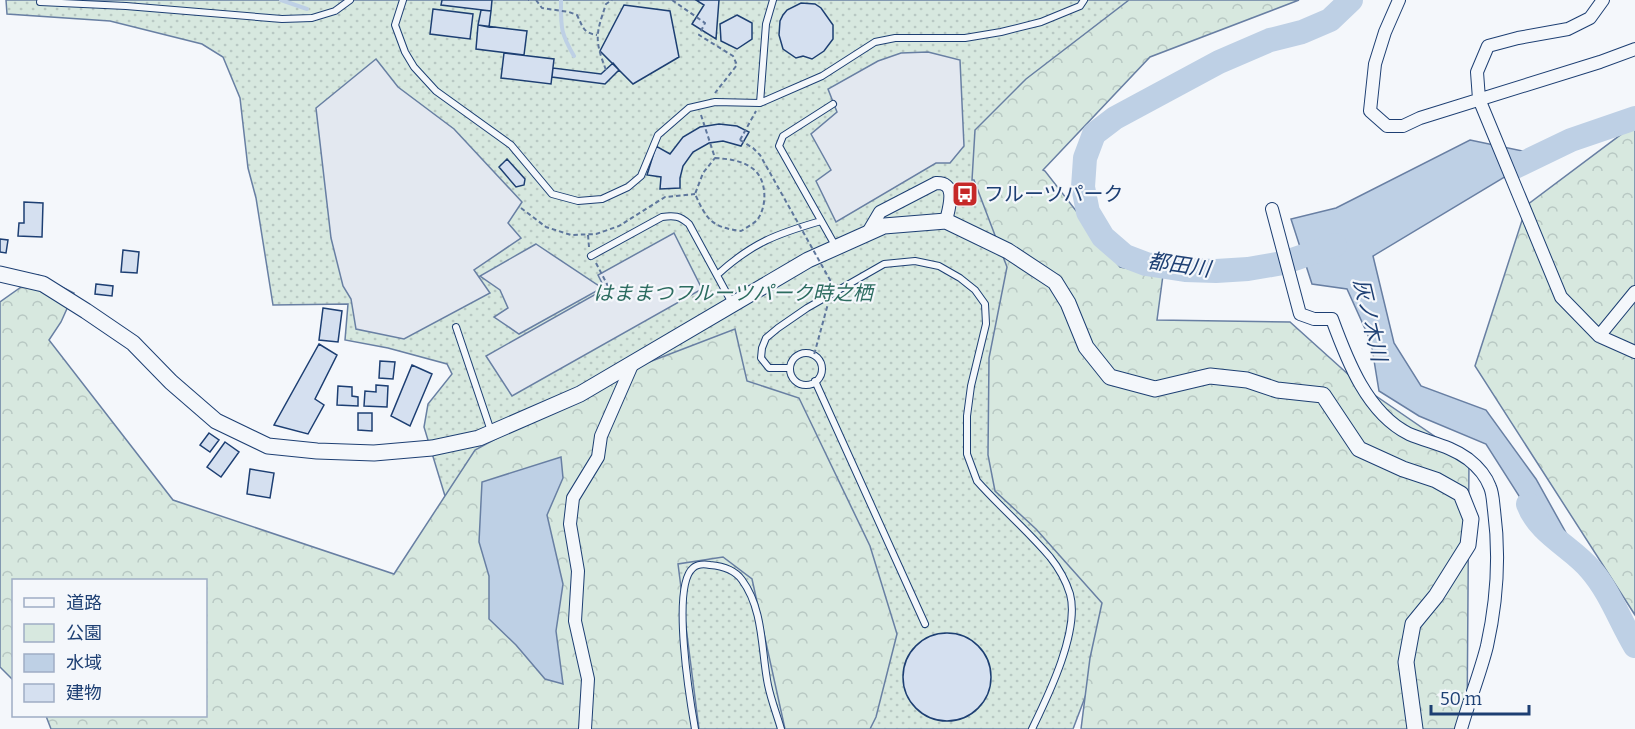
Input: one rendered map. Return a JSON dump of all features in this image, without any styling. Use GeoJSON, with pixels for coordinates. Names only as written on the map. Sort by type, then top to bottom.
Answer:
{"type":"FeatureCollection","features":[{"type":"Feature","properties":{"kind":"street"},"geometry":{"type":"LineString","coordinates":[[1399,0],[1384,32],[1375,64],[1370,111],[1387,126],[1403,126],[1420,118],[1588,66],[1635,49]]}},
{"type":"Feature","properties":{"kind":"street"},"geometry":{"type":"LineString","coordinates":[[1603,0],[1590,18],[1568,29],[1488,46],[1478,72],[1479,99],[1562,297],[1599,336],[1635,352]]}},
{"type":"Feature","properties":{"kind":"street"},"geometry":{"type":"LineString","coordinates":[[867,234],[880,212],[936,183],[948,185],[952,195],[946,221]]}},
{"type":"Feature","properties":{"kind":"street"},"geometry":{"type":"LineString","coordinates":[[1272,209],[1300,314],[1314,320],[1332,319],[1359,382],[1378,409],[1397,427],[1450,447],[1476,466],[1491,488],[1498,561],[1495,600],[1487,647],[1461,729]]}},
{"type":"Feature","properties":{"kind":"street"},"geometry":{"type":"LineString","coordinates":[[0,274],[43,284],[86,311],[133,343],[171,382],[216,421],[268,446],[374,453],[432,448],[479,438],[580,394],[808,260],[884,226],[946,221],[1008,251],[1055,282],[1068,303],[1086,347],[1110,377],[1155,389],[1210,376],[1247,380],[1277,390],[1323,395],[1359,449],[1403,469],[1436,480],[1461,494],[1470,519],[1468,545],[1436,596],[1413,624],[1406,662],[1415,729]]}},
{"type":"Feature","properties":{"kind":"street"},"geometry":{"type":"LineString","coordinates":[[1599,336],[1635,292]]}},
{"type":"Feature","properties":{"kind":"street"},"geometry":{"type":"LineString","coordinates":[[585,729],[588,679],[576,621],[578,571],[570,524],[573,498],[598,457],[601,436],[632,365]]}},
{"type":"Feature","properties":{"kind":"lane"},"geometry":{"type":"LineString","coordinates":[[39,2],[126,6],[282,19],[312,18],[335,11],[350,0]]}},
{"type":"Feature","properties":{"kind":"lane"},"geometry":{"type":"LineString","coordinates":[[403,0],[395,26],[414,67],[436,91],[511,145],[552,194],[578,201],[602,200],[628,187],[641,177],[658,135],[689,108],[715,102],[760,104],[822,76],[875,42],[896,38],[965,38],[1001,32],[1041,22],[1080,6],[1084,0]]}},
{"type":"Feature","properties":{"kind":"lane"},"geometry":{"type":"LineString","coordinates":[[760,104],[766,24],[773,0]]}},
{"type":"Feature","properties":{"kind":"lane"},"geometry":{"type":"LineString","coordinates":[[833,104],[783,136],[779,146],[836,248]]}},
{"type":"Feature","properties":{"kind":"lane"},"geometry":{"type":"LineString","coordinates":[[591,256],[662,217],[674,215],[689,224],[733,303]]}},
{"type":"Feature","properties":{"kind":"lane"},"geometry":{"type":"LineString","coordinates":[[717,275],[747,250],[768,238],[821,221]]}},
{"type":"Feature","properties":{"kind":"lane"},"geometry":{"type":"LineString","coordinates":[[790,368],[769,368],[761,358],[766,338],[807,308],[885,264],[915,261],[939,266],[975,290],[985,304],[986,324],[971,386],[967,416],[967,454],[970,466],[976,481],[1050,558],[1070,593],[1072,614],[1066,647],[1047,698],[1032,729]]}},
{"type":"Feature","properties":{"kind":"lane"},"geometry":{"type":"LineString","coordinates":[[456,327],[492,432]]}},
{"type":"Feature","properties":{"kind":"lane"},"geometry":{"type":"LineString","coordinates":[[800,354],[814,355],[822,364],[822,372],[811,384],[803,385],[795,381],[790,368],[794,358],[800,354]]}},
{"type":"Feature","properties":{"kind":"lane"},"geometry":{"type":"LineString","coordinates":[[815,381],[925,624]]}},
{"type":"Feature","properties":{"kind":"lane"},"geometry":{"type":"LineString","coordinates":[[695,729],[682,609],[687,576],[693,568],[708,565],[721,566],[741,578],[753,599],[763,639],[768,686],[781,729]]}},
{"type":"Feature","properties":{"kind":"path"},"geometry":{"type":"LineString","coordinates":[[536,0],[543,8],[550,11],[577,15],[588,34],[597,35]]}},
{"type":"Feature","properties":{"kind":"path"},"geometry":{"type":"LineString","coordinates":[[606,69],[597,47],[597,35],[606,4],[612,0]]}},
{"type":"Feature","properties":{"kind":"path"},"geometry":{"type":"LineString","coordinates":[[672,0],[705,23],[699,35],[733,56],[737,65],[707,104],[700,117],[715,158]]}},
{"type":"Feature","properties":{"kind":"path"},"geometry":{"type":"LineString","coordinates":[[760,104],[740,140],[760,155],[830,280],[829,300],[814,355]]}},
{"type":"Feature","properties":{"kind":"path"},"geometry":{"type":"LineString","coordinates":[[715,158],[735,160],[754,168],[764,187],[764,207],[757,221],[741,231],[724,229],[705,216],[695,194],[703,173],[715,158]]}},
{"type":"Feature","properties":{"kind":"path"},"geometry":{"type":"LineString","coordinates":[[521,208],[546,227],[572,235],[596,234],[619,226],[666,197],[695,194]]}},
{"type":"Feature","properties":{"kind":"green space","name":"はままつフルーツパーク時之栖"},"geometry":{"type":"Polygon","coordinates":[[[6,0],[1189,0],[1032,143],[1114,571],[1104,647],[1073,729],[340,729],[445,496],[424,427],[428,404],[452,374],[447,364],[388,348],[345,340],[348,304],[273,305],[256,198],[248,168],[240,98],[223,57],[202,44],[110,21],[7,14],[6,0]]]}},
{"type":"Feature","properties":{"kind":"green space"},"geometry":{"type":"Polygon","coordinates":[[[1129,0],[1299,0],[1150,57],[1043,170],[1120,267],[1163,275],[1157,320],[1290,322],[1360,385],[1469,460],[1467,729],[1081,729],[1090,658],[1102,603],[1036,529],[995,491],[988,455],[989,358],[1007,267],[974,180],[972,180],[975,130],[1026,79],[1129,0]]]}},
{"type":"Feature","properties":{"kind":"green space"},"geometry":{"type":"Polygon","coordinates":[[[1635,124],[1635,615],[1475,366],[1527,205],[1635,124]]]}},
{"type":"Feature","properties":{"kind":"green space"},"geometry":{"type":"Polygon","coordinates":[[[38,275],[74,293],[61,322],[49,340],[173,500],[394,574],[475,450],[610,377],[735,329],[747,381],[799,398],[870,546],[897,634],[876,717],[870,729],[785,729],[752,579],[723,557],[678,564],[699,729],[51,729],[46,717],[207,717],[207,579],[12,579],[12,679],[0,667],[0,302],[38,275]]]}},
{"type":"Feature","properties":{"kind":"shaded area"},"geometry":{"type":"Polygon","coordinates":[[[928,52],[960,60],[964,146],[950,163],[936,163],[836,222],[816,181],[831,170],[811,134],[837,112],[828,89],[878,61],[901,53],[928,52]]]}},
{"type":"Feature","properties":{"kind":"shaded area"},"geometry":{"type":"Polygon","coordinates":[[[376,59],[398,87],[454,129],[522,202],[508,223],[521,238],[474,270],[490,293],[404,339],[356,329],[351,299],[343,286],[331,238],[316,108],[376,59]]]}},
{"type":"Feature","properties":{"kind":"shaded area"},"geometry":{"type":"Polygon","coordinates":[[[674,233],[702,289],[512,396],[486,356],[605,289],[598,275],[674,233]]]}},
{"type":"Feature","properties":{"kind":"shaded area"},"geometry":{"type":"Polygon","coordinates":[[[536,244],[602,288],[519,334],[494,317],[508,308],[500,290],[480,276],[536,244]]]}},
{"type":"Feature","properties":{"kind":"water"},"geometry":{"type":"Polygon","coordinates":[[[1470,140],[1541,155],[1373,256],[1394,343],[1421,386],[1486,410],[1536,479],[1579,556],[1535,521],[1486,444],[1419,416],[1379,391],[1371,342],[1347,289],[1312,284],[1291,219],[1336,208],[1470,140]]]}},
{"type":"Feature","properties":{"kind":"water"},"geometry":{"type":"Polygon","coordinates":[[[561,457],[563,478],[547,515],[563,584],[556,631],[563,684],[545,679],[516,645],[489,619],[489,576],[479,542],[482,482],[561,457]]]}},
{"type":"Feature","properties":{"kind":"building"},"geometry":{"type":"Polygon","coordinates":[[[442,0],[492,0],[491,11],[441,5],[442,0]]]}},
{"type":"Feature","properties":{"kind":"building"},"geometry":{"type":"Polygon","coordinates":[[[696,0],[719,0],[716,39],[692,24],[704,5],[696,0]]]}},
{"type":"Feature","properties":{"kind":"building"},"geometry":{"type":"Polygon","coordinates":[[[801,3],[815,4],[821,8],[833,25],[833,39],[824,51],[812,59],[803,56],[796,58],[783,49],[779,35],[783,15],[787,10],[801,3]]]}},
{"type":"Feature","properties":{"kind":"building"},"geometry":{"type":"Polygon","coordinates":[[[624,5],[670,11],[679,57],[633,84],[600,51],[624,5]]]}},
{"type":"Feature","properties":{"kind":"building"},"geometry":{"type":"Polygon","coordinates":[[[433,9],[473,14],[470,39],[430,34],[433,9]]]}},
{"type":"Feature","properties":{"kind":"building"},"geometry":{"type":"Polygon","coordinates":[[[481,10],[491,11],[489,27],[478,25],[481,10]]]}},
{"type":"Feature","properties":{"kind":"building"},"geometry":{"type":"Polygon","coordinates":[[[737,15],[752,23],[752,39],[737,49],[721,41],[720,24],[737,15]]]}},
{"type":"Feature","properties":{"kind":"building"},"geometry":{"type":"Polygon","coordinates":[[[478,25],[527,31],[524,55],[476,49],[478,25]]]}},
{"type":"Feature","properties":{"kind":"building"},"geometry":{"type":"Polygon","coordinates":[[[504,53],[554,59],[551,84],[501,78],[504,53]]]}},
{"type":"Feature","properties":{"kind":"building"},"geometry":{"type":"Polygon","coordinates":[[[613,63],[619,70],[605,84],[552,77],[553,68],[601,74],[613,63]]]}},
{"type":"Feature","properties":{"kind":"building"},"geometry":{"type":"Polygon","coordinates":[[[719,124],[737,126],[749,132],[741,146],[723,141],[709,143],[693,152],[683,166],[680,188],[660,189],[661,177],[647,175],[656,146],[670,154],[683,137],[700,127],[719,124]]]}},
{"type":"Feature","properties":{"kind":"building"},"geometry":{"type":"Polygon","coordinates":[[[507,159],[525,179],[524,185],[516,187],[499,167],[507,159]]]}},
{"type":"Feature","properties":{"kind":"building"},"geometry":{"type":"Polygon","coordinates":[[[24,202],[43,203],[42,237],[18,236],[19,223],[24,223],[24,202]]]}},
{"type":"Feature","properties":{"kind":"building"},"geometry":{"type":"Polygon","coordinates":[[[0,239],[8,240],[6,253],[0,252],[0,239]]]}},
{"type":"Feature","properties":{"kind":"building"},"geometry":{"type":"Polygon","coordinates":[[[123,250],[139,252],[137,273],[121,272],[123,250]]]}},
{"type":"Feature","properties":{"kind":"building"},"geometry":{"type":"Polygon","coordinates":[[[96,284],[113,286],[112,296],[95,294],[96,284]]]}},
{"type":"Feature","properties":{"kind":"building"},"geometry":{"type":"Polygon","coordinates":[[[323,308],[342,311],[338,342],[319,340],[323,308]]]}},
{"type":"Feature","properties":{"kind":"building"},"geometry":{"type":"Polygon","coordinates":[[[319,344],[337,355],[315,399],[324,405],[308,434],[274,425],[319,344]]]}},
{"type":"Feature","properties":{"kind":"building"},"geometry":{"type":"Polygon","coordinates":[[[380,361],[395,362],[393,379],[379,378],[380,361]]]}},
{"type":"Feature","properties":{"kind":"building"},"geometry":{"type":"Polygon","coordinates":[[[412,365],[432,374],[410,426],[391,416],[412,365]]]}},
{"type":"Feature","properties":{"kind":"building"},"geometry":{"type":"Polygon","coordinates":[[[376,385],[388,386],[387,407],[364,406],[365,391],[376,392],[376,385]]]}},
{"type":"Feature","properties":{"kind":"building"},"geometry":{"type":"Polygon","coordinates":[[[338,386],[352,387],[352,396],[358,397],[358,406],[337,405],[338,386]]]}},
{"type":"Feature","properties":{"kind":"building"},"geometry":{"type":"Polygon","coordinates":[[[358,413],[372,413],[372,431],[358,430],[358,413]]]}},
{"type":"Feature","properties":{"kind":"building"},"geometry":{"type":"Polygon","coordinates":[[[209,433],[219,440],[210,452],[200,445],[209,433]]]}},
{"type":"Feature","properties":{"kind":"building"},"geometry":{"type":"Polygon","coordinates":[[[225,442],[239,452],[221,477],[207,467],[225,442]]]}},
{"type":"Feature","properties":{"kind":"building"},"geometry":{"type":"Polygon","coordinates":[[[250,469],[274,473],[270,498],[247,494],[250,469]]]}},
{"type":"Feature","properties":{"kind":"building"},"geometry":{"type":"Polygon","coordinates":[[[947,633],[972,640],[984,652],[991,677],[984,702],[972,714],[947,721],[922,714],[910,702],[903,677],[910,652],[922,640],[947,633]]]}},
{"type":"Feature","properties":{"kind":"waterway"},"geometry":{"type":"LineString","coordinates":[[281,0],[307,9]]}},
{"type":"Feature","properties":{"kind":"waterway"},"geometry":{"type":"LineString","coordinates":[[561,0],[562,29],[574,56]]}},
{"type":"Feature","properties":{"kind":"waterway","name":"都田川"},"geometry":{"type":"LineString","coordinates":[[1335,245],[1283,263],[1248,269],[1185,270],[1146,264],[1125,256],[1103,237],[1088,212],[1083,187],[1085,158],[1094,134],[1115,118],[1219,62],[1270,40],[1302,32],[1330,20],[1351,0]]}},
{"type":"Feature","properties":{"kind":"waterway","name":"都田川"},"geometry":{"type":"LineString","coordinates":[[1513,168],[1571,140],[1635,118]]}},
{"type":"Feature","properties":{"kind":"waterway","name":"灰ノ木川"},"geometry":{"type":"LineString","coordinates":[[1528,504],[1540,524],[1583,562],[1598,579],[1635,646]]}},
{"type":"Feature","properties":{"kind":"place","name":"フルーツパーク"},"geometry":{"type":"Point","coordinates":[965,194]}}]}
